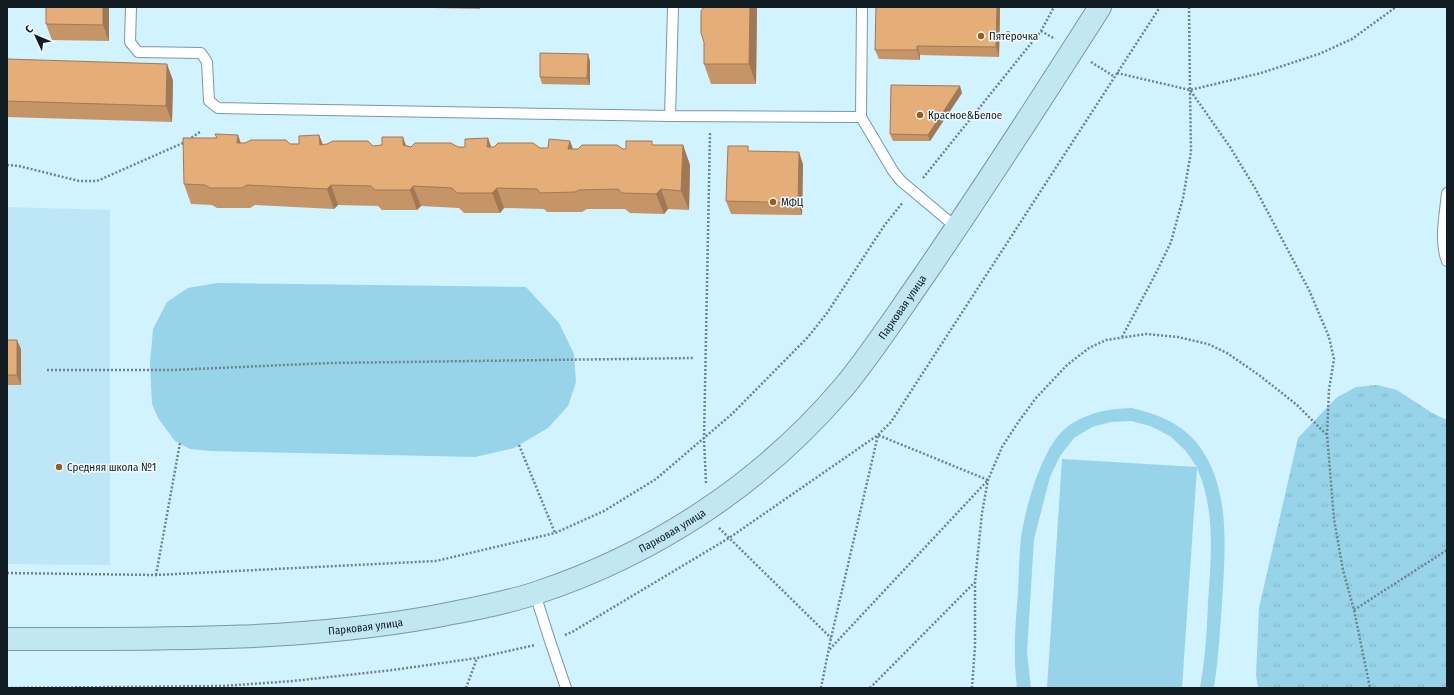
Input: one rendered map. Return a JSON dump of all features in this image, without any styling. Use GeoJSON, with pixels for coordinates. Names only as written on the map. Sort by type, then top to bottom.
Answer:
{"type":"FeatureCollection","features":[{"type":"Feature","properties":{"kind":"street","name":"Парковая улица"},"geometry":{"type":"LineString","coordinates":[[7,639],[151,639],[276,635],[390,624],[467,610],[535,594],[579,578],[627,556],[668,534],[712,506],[751,477],[787,447],[843,388],[872,350],[957,228],[1100,7]]}},
{"type":"Feature","properties":{"kind":"lane"},"geometry":{"type":"LineString","coordinates":[[131,7],[130,42],[138,52],[201,53],[207,62],[209,102],[218,108],[670,116],[861,117]]}},
{"type":"Feature","properties":{"kind":"lane"},"geometry":{"type":"LineString","coordinates":[[670,116],[673,7]]}},
{"type":"Feature","properties":{"kind":"lane"},"geometry":{"type":"LineString","coordinates":[[862,7],[861,117],[893,171],[912,191],[957,228]]}},
{"type":"Feature","properties":{"kind":"lane"},"geometry":{"type":"LineString","coordinates":[[1447,193],[1443,239],[1444,253],[1447,261]]}},
{"type":"Feature","properties":{"kind":"lane"},"geometry":{"type":"LineString","coordinates":[[535,594],[566,688]]}},
{"type":"Feature","properties":{"kind":"path"},"geometry":{"type":"LineString","coordinates":[[7,573],[156,575],[436,561],[555,533],[604,511],[656,479],[704,439],[732,414],[808,337],[827,313],[884,226],[1037,36],[1054,7]]}},
{"type":"Feature","properties":{"kind":"path"},"geometry":{"type":"LineString","coordinates":[[7,688],[223,686],[293,681],[385,671],[477,658],[550,641],[572,632],[729,538],[878,436],[891,422],[1160,7]]}},
{"type":"Feature","properties":{"kind":"path"},"geometry":{"type":"LineString","coordinates":[[1122,337],[1171,242],[1184,198],[1191,152],[1189,7]]}},
{"type":"Feature","properties":{"kind":"path"},"geometry":{"type":"LineString","coordinates":[[1117,73],[1190,90],[1261,73],[1319,54],[1352,39],[1396,7]]}},
{"type":"Feature","properties":{"kind":"path"},"geometry":{"type":"LineString","coordinates":[[1190,90],[1230,147],[1255,188],[1309,290],[1329,337],[1334,359],[1329,390],[1327,434],[1334,519],[1343,570],[1354,610],[1370,688]]}},
{"type":"Feature","properties":{"kind":"path"},"geometry":{"type":"LineString","coordinates":[[7,165],[19,166],[79,181],[97,181],[183,142],[200,132]]}},
{"type":"Feature","properties":{"kind":"path"},"geometry":{"type":"LineString","coordinates":[[710,133],[704,439],[705,479],[718,526],[831,638]]}},
{"type":"Feature","properties":{"kind":"path"},"geometry":{"type":"LineString","coordinates":[[972,688],[975,646],[974,582],[982,513],[988,480],[1002,447],[1019,420],[1036,398],[1067,365],[1089,348],[1106,340],[1146,334],[1178,337],[1208,344],[1227,353],[1259,375],[1296,405],[1327,434]]}},
{"type":"Feature","properties":{"kind":"path"},"geometry":{"type":"LineString","coordinates":[[47,370],[173,370],[330,363],[693,358]]}},
{"type":"Feature","properties":{"kind":"path"},"geometry":{"type":"LineString","coordinates":[[878,436],[988,480]]}},
{"type":"Feature","properties":{"kind":"path"},"geometry":{"type":"LineString","coordinates":[[821,688],[831,638],[878,436]]}},
{"type":"Feature","properties":{"kind":"path"},"geometry":{"type":"LineString","coordinates":[[156,575],[180,444]]}},
{"type":"Feature","properties":{"kind":"path"},"geometry":{"type":"LineString","coordinates":[[519,445],[555,533]]}},
{"type":"Feature","properties":{"kind":"path"},"geometry":{"type":"LineString","coordinates":[[829,650],[988,480]]}},
{"type":"Feature","properties":{"kind":"path"},"geometry":{"type":"LineString","coordinates":[[1354,610],[1447,550]]}},
{"type":"Feature","properties":{"kind":"path"},"geometry":{"type":"LineString","coordinates":[[870,688],[974,582]]}},
{"type":"Feature","properties":{"kind":"path"},"geometry":{"type":"LineString","coordinates":[[466,688],[477,658]]}},
{"type":"Feature","properties":{"kind":"shaded area","name":"Средняя школа №1"},"geometry":{"type":"Polygon","coordinates":[[[7,207],[110,210],[110,565],[7,564],[7,207]]]}},
{"type":"Feature","properties":{"kind":"green space"},"geometry":{"type":"Polygon","coordinates":[[[217,283],[526,287],[559,323],[574,354],[576,382],[568,406],[548,428],[514,448],[475,457],[211,451],[190,449],[175,441],[158,418],[152,404],[150,364],[153,329],[167,302],[188,288],[217,283]]]}},
{"type":"Feature","properties":{"kind":"green space"},"geometry":{"type":"Polygon","coordinates":[[[1377,385],[1397,390],[1432,413],[1447,420],[1447,688],[1258,688],[1256,675],[1259,608],[1298,438],[1336,398],[1356,387],[1377,385]]]}},
{"type":"Feature","properties":{"kind":"green space"},"geometry":{"type":"Polygon","coordinates":[[[1132,408],[1158,416],[1182,429],[1196,442],[1208,459],[1216,478],[1221,498],[1225,540],[1218,656],[1214,688],[1200,688],[1206,635],[1211,534],[1207,501],[1197,468],[1182,688],[1047,688],[1062,459],[1197,467],[1185,450],[1170,436],[1150,426],[1131,421],[1111,422],[1092,427],[1074,438],[1060,456],[1050,477],[1034,539],[1027,652],[1031,688],[1017,688],[1015,641],[1019,559],[1021,537],[1036,478],[1050,448],[1058,436],[1067,427],[1098,412],[1132,408]]]}},
{"type":"Feature","properties":{"kind":"building"},"geometry":{"type":"Polygon","coordinates":[[[46,7],[103,7],[103,25],[46,24],[46,7]]]}},
{"type":"Feature","properties":{"kind":"building"},"geometry":{"type":"Polygon","coordinates":[[[704,7],[750,7],[749,64],[704,64],[704,42],[701,33],[701,11],[704,7]]]}},
{"type":"Feature","properties":{"kind":"building"},"geometry":{"type":"Polygon","coordinates":[[[876,7],[997,7],[996,47],[917,46],[917,50],[875,50],[876,7]]]}},
{"type":"Feature","properties":{"kind":"building"},"geometry":{"type":"Polygon","coordinates":[[[540,53],[588,54],[587,78],[540,77],[540,53]]]}},
{"type":"Feature","properties":{"kind":"building"},"geometry":{"type":"Polygon","coordinates":[[[7,59],[167,64],[166,106],[7,101],[7,59]]]}},
{"type":"Feature","properties":{"kind":"building"},"geometry":{"type":"Polygon","coordinates":[[[891,85],[960,86],[928,135],[890,134],[891,85]]]}},
{"type":"Feature","properties":{"kind":"building"},"geometry":{"type":"Polygon","coordinates":[[[215,134],[238,135],[237,143],[245,143],[251,140],[286,140],[290,144],[299,144],[299,136],[319,135],[320,145],[333,141],[368,141],[373,146],[382,145],[382,137],[403,137],[403,145],[411,147],[415,143],[451,143],[458,147],[465,147],[465,139],[488,138],[487,147],[494,147],[498,143],[533,143],[540,148],[548,148],[549,139],[570,141],[568,149],[578,149],[582,145],[617,145],[623,149],[626,149],[626,141],[652,141],[652,145],[683,145],[681,191],[661,189],[656,194],[622,193],[618,189],[540,193],[537,189],[497,188],[492,193],[457,193],[452,188],[413,186],[410,190],[375,190],[371,186],[331,185],[327,189],[247,185],[242,188],[210,188],[205,185],[184,184],[183,138],[217,138],[215,134]]]}},
{"type":"Feature","properties":{"kind":"building"},"geometry":{"type":"Polygon","coordinates":[[[728,146],[748,146],[748,151],[799,152],[798,203],[726,201],[728,146]]]}},
{"type":"Feature","properties":{"kind":"building"},"geometry":{"type":"Polygon","coordinates":[[[7,340],[17,340],[17,375],[7,375],[7,340]]]}},
{"type":"Feature","properties":{"kind":"place","name":"Пятёрочка"},"geometry":{"type":"Point","coordinates":[981,36]}},
{"type":"Feature","properties":{"kind":"place","name":"Красное&Белое"},"geometry":{"type":"Point","coordinates":[920,115]}},
{"type":"Feature","properties":{"kind":"place","name":"МФЦ"},"geometry":{"type":"Point","coordinates":[773,202]}},
{"type":"Feature","properties":{"kind":"place","name":"Средняя школа №1"},"geometry":{"type":"Point","coordinates":[59,467]}}]}
